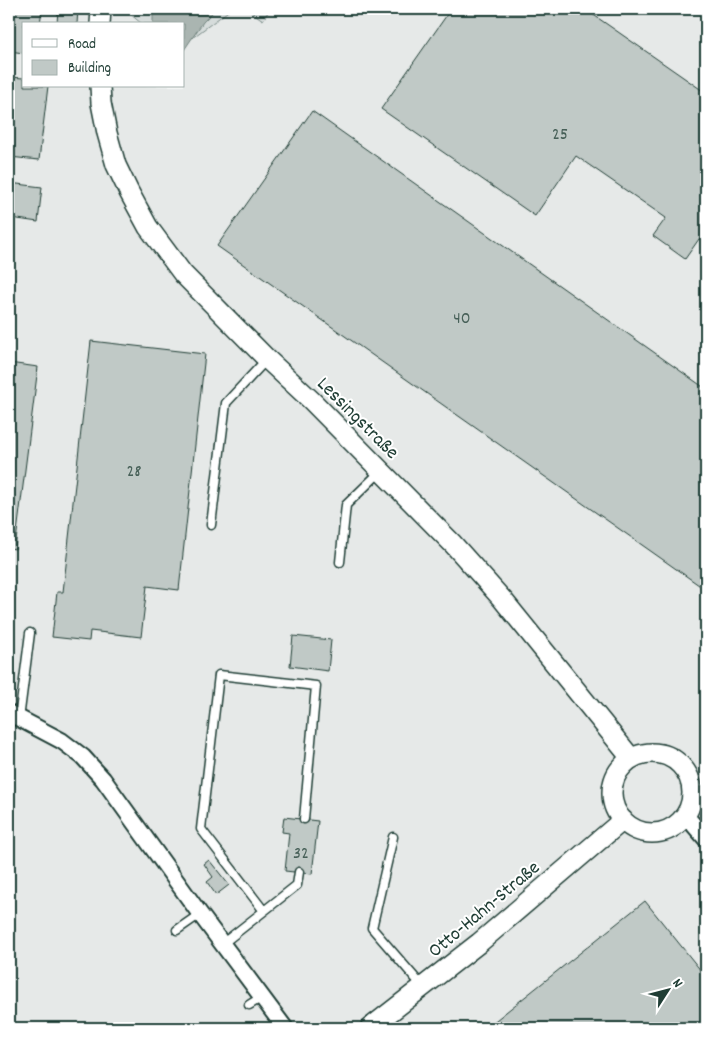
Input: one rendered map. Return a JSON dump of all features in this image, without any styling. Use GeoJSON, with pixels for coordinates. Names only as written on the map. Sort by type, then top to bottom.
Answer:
{"type":"FeatureCollection","features":[{"type":"Feature","properties":{"kind":"street"},"geometry":{"type":"LineString","coordinates":[[100,22],[101,9]]}},
{"type":"Feature","properties":{"kind":"street","name":"Lessingstraße"},"geometry":{"type":"LineString","coordinates":[[100,88],[107,133],[116,165],[148,227],[183,274],[453,544],[503,600],[631,758]]}},
{"type":"Feature","properties":{"kind":"street"},"geometry":{"type":"LineString","coordinates":[[12,718],[62,741],[83,757],[103,780],[222,944],[256,1001],[286,1028]]}},
{"type":"Feature","properties":{"kind":"street"},"geometry":{"type":"LineString","coordinates":[[654,753],[666,755],[677,762],[688,777],[693,796],[686,816],[671,828],[659,832],[646,832],[633,828],[623,820],[616,810],[612,799],[612,787],[622,766],[631,758],[642,754],[654,753]]}},
{"type":"Feature","properties":{"kind":"street"},"geometry":{"type":"LineString","coordinates":[[686,816],[706,839]]}},
{"type":"Feature","properties":{"kind":"street","name":"Otto-Hahn-Straße"},"geometry":{"type":"LineString","coordinates":[[370,1028],[479,943],[623,820]]}},
{"type":"Feature","properties":{"kind":"lane"},"geometry":{"type":"LineString","coordinates":[[211,526],[226,402],[267,359]]}},
{"type":"Feature","properties":{"kind":"lane"},"geometry":{"type":"LineString","coordinates":[[340,562],[346,505],[381,472]]}},
{"type":"Feature","properties":{"kind":"lane"},"geometry":{"type":"LineString","coordinates":[[12,718],[30,633]]}},
{"type":"Feature","properties":{"kind":"lane"},"geometry":{"type":"LineString","coordinates":[[264,911],[201,829],[219,675],[316,686],[304,819]]}},
{"type":"Feature","properties":{"kind":"lane"},"geometry":{"type":"LineString","coordinates":[[393,837],[372,928],[422,987]]}},
{"type":"Feature","properties":{"kind":"lane"},"geometry":{"type":"LineString","coordinates":[[222,944],[298,885],[299,872]]}},
{"type":"Feature","properties":{"kind":"lane"},"geometry":{"type":"LineString","coordinates":[[177,930],[200,914]]}},
{"type":"Feature","properties":{"kind":"shaded area"},"geometry":{"type":"Polygon","coordinates":[[[9,9],[706,9],[706,1028],[9,1028],[9,9]]]}},
{"type":"Feature","properties":{"kind":"shaded area"},"geometry":{"type":"Polygon","coordinates":[[[129,9],[231,9],[185,43],[185,22],[140,22],[129,13],[129,9]]]}},
{"type":"Feature","properties":{"kind":"shaded area"},"geometry":{"type":"Polygon","coordinates":[[[153,9],[216,9],[203,22],[185,49],[185,22],[153,22],[153,9]]]}},
{"type":"Feature","properties":{"kind":"shaded area"},"geometry":{"type":"Polygon","coordinates":[[[247,9],[270,9],[263,20],[247,9]]]}},
{"type":"Feature","properties":{"kind":"building"},"geometry":{"type":"Polygon","coordinates":[[[9,9],[42,9],[40,22],[22,22],[22,53],[9,51],[9,9]]]}},
{"type":"Feature","properties":{"kind":"building"},"geometry":{"type":"Polygon","coordinates":[[[58,9],[78,9],[77,22],[57,22],[58,9]]]}},
{"type":"Feature","properties":{"kind":"building"},"geometry":{"type":"Polygon","coordinates":[[[451,9],[585,9],[706,93],[706,244],[699,239],[685,259],[653,236],[666,218],[576,156],[535,216],[381,109],[451,9]]]}},
{"type":"Feature","properties":{"kind":"building"},"geometry":{"type":"Polygon","coordinates":[[[9,77],[22,78],[22,88],[48,88],[39,160],[9,157],[9,77]]]}},
{"type":"Feature","properties":{"kind":"building"},"geometry":{"type":"Polygon","coordinates":[[[312,111],[706,389],[706,590],[217,246],[312,111]]]}},
{"type":"Feature","properties":{"kind":"building"},"geometry":{"type":"Polygon","coordinates":[[[9,183],[42,187],[38,222],[11,218],[9,232],[9,183]]]}},
{"type":"Feature","properties":{"kind":"building"},"geometry":{"type":"Polygon","coordinates":[[[91,341],[205,354],[179,590],[147,586],[141,637],[90,631],[89,641],[52,637],[57,592],[63,592],[91,341]]]}},
{"type":"Feature","properties":{"kind":"building"},"geometry":{"type":"Polygon","coordinates":[[[9,363],[38,367],[15,549],[9,548],[9,363]]]}},
{"type":"Feature","properties":{"kind":"building"},"geometry":{"type":"Polygon","coordinates":[[[293,636],[331,640],[328,671],[290,666],[293,636]]]}},
{"type":"Feature","properties":{"kind":"building"},"geometry":{"type":"Polygon","coordinates":[[[284,817],[318,821],[312,874],[285,871],[289,833],[282,832],[284,817]]]}},
{"type":"Feature","properties":{"kind":"building"},"geometry":{"type":"Polygon","coordinates":[[[209,860],[229,885],[216,895],[207,882],[213,877],[204,864],[209,860]]]}},
{"type":"Feature","properties":{"kind":"building"},"geometry":{"type":"Polygon","coordinates":[[[645,901],[706,977],[706,1028],[486,1028],[645,901]]]}}]}
